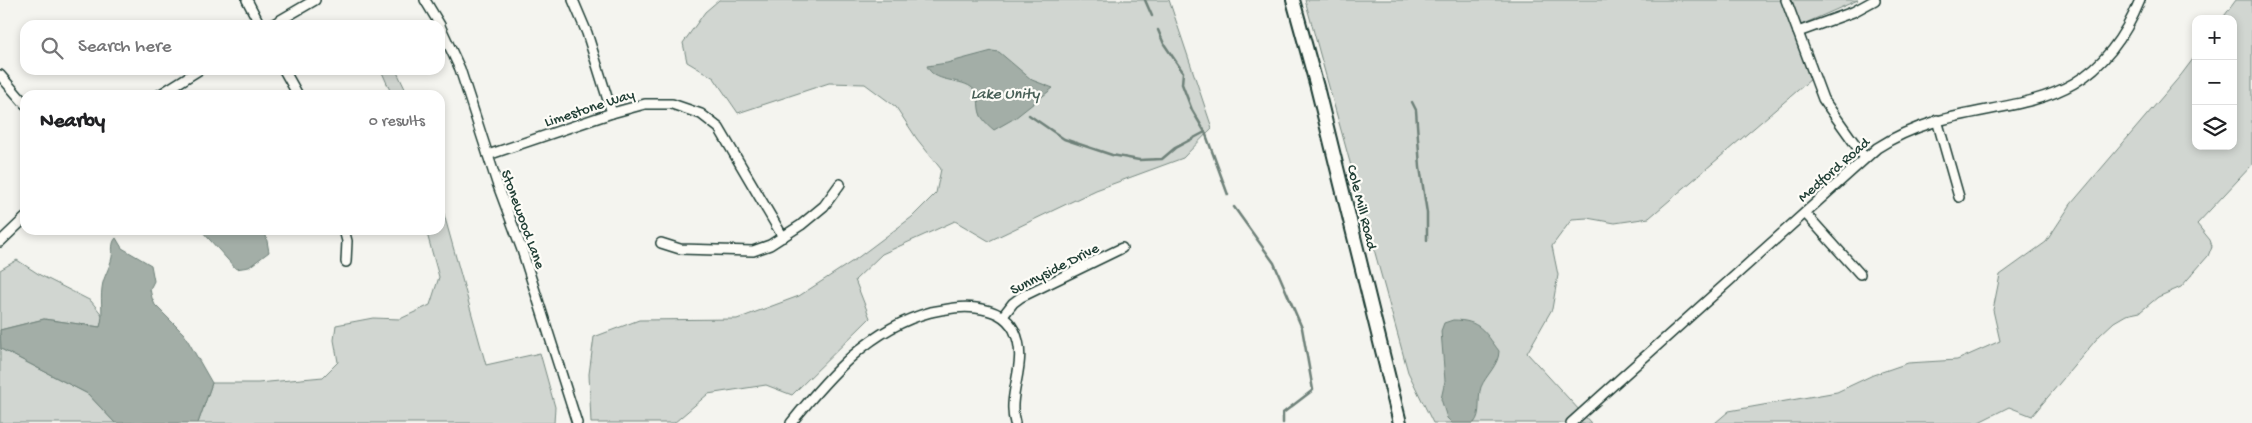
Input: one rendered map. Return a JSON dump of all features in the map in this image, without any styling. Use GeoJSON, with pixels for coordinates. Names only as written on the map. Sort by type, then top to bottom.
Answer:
{"type":"FeatureCollection","features":[{"type":"Feature","properties":{"kind":"street"},"geometry":{"type":"LineString","coordinates":[[247,0],[257,20]]}},
{"type":"Feature","properties":{"kind":"street"},"geometry":{"type":"LineString","coordinates":[[280,20],[314,0]]}},
{"type":"Feature","properties":{"kind":"street","name":"Stonewood Lane"},"geometry":{"type":"LineString","coordinates":[[425,0],[437,20]]}},
{"type":"Feature","properties":{"kind":"street"},"geometry":{"type":"LineString","coordinates":[[573,0],[587,33],[612,113]]}},
{"type":"Feature","properties":{"kind":"street","name":"Cole Mill Road"},"geometry":{"type":"LineString","coordinates":[[1293,0],[1317,87],[1400,423]]}},
{"type":"Feature","properties":{"kind":"street"},"geometry":{"type":"LineString","coordinates":[[1786,0],[1823,99],[1865,158]]}},
{"type":"Feature","properties":{"kind":"street"},"geometry":{"type":"LineString","coordinates":[[1798,32],[1853,12],[1875,0]]}},
{"type":"Feature","properties":{"kind":"street","name":"Medford Road"},"geometry":{"type":"LineString","coordinates":[[1571,423],[1865,158],[1894,137],[1937,120],[2038,99],[2071,86],[2099,65],[2114,48],[2126,31],[2140,0]]}},
{"type":"Feature","properties":{"kind":"street","name":"Stonewood Lane"},"geometry":{"type":"LineString","coordinates":[[445,36],[460,69],[522,250],[577,423]]}},
{"type":"Feature","properties":{"kind":"street"},"geometry":{"type":"LineString","coordinates":[[0,75],[20,98]]}},
{"type":"Feature","properties":{"kind":"street"},"geometry":{"type":"LineString","coordinates":[[167,90],[191,75]]}},
{"type":"Feature","properties":{"kind":"street"},"geometry":{"type":"LineString","coordinates":[[287,75],[295,90]]}},
{"type":"Feature","properties":{"kind":"street","name":"Limestone Way"},"geometry":{"type":"LineString","coordinates":[[488,155],[612,113],[645,104],[672,104],[701,114],[719,128],[783,237]]}},
{"type":"Feature","properties":{"kind":"street"},"geometry":{"type":"LineString","coordinates":[[1937,120],[1959,198]]}},
{"type":"Feature","properties":{"kind":"street"},"geometry":{"type":"LineString","coordinates":[[661,243],[680,249],[753,251],[783,237],[824,206],[840,184]]}},
{"type":"Feature","properties":{"kind":"street"},"geometry":{"type":"LineString","coordinates":[[1805,213],[1860,274]]}},
{"type":"Feature","properties":{"kind":"street"},"geometry":{"type":"LineString","coordinates":[[0,242],[20,223]]}},
{"type":"Feature","properties":{"kind":"street"},"geometry":{"type":"LineString","coordinates":[[345,235],[346,262]]}},
{"type":"Feature","properties":{"kind":"street","name":"Sunnyside Drive"},"geometry":{"type":"LineString","coordinates":[[1003,316],[1013,303],[1021,297],[1122,248]]}},
{"type":"Feature","properties":{"kind":"street"},"geometry":{"type":"LineString","coordinates":[[791,423],[836,370],[873,338],[897,324],[950,308],[981,309],[1003,316],[1015,331],[1020,354],[1020,370],[1013,405],[1015,423]]}},
{"type":"Feature","properties":{"kind":"shaded area"},"geometry":{"type":"Polygon","coordinates":[[[719,0],[1169,0],[1212,128],[1183,158],[1096,190],[989,241],[955,221],[882,254],[855,280],[870,318],[792,395],[766,385],[708,394],[674,423],[591,423],[589,374],[594,337],[639,320],[737,319],[799,296],[856,259],[912,217],[936,193],[941,169],[917,139],[896,107],[865,84],[829,83],[738,113],[714,78],[687,62],[683,43],[705,12],[719,0]]]}},
{"type":"Feature","properties":{"kind":"shaded area"},"geometry":{"type":"Polygon","coordinates":[[[1305,0],[1858,0],[1794,28],[1811,79],[1649,218],[1615,223],[1587,218],[1572,219],[1552,246],[1558,275],[1552,309],[1527,353],[1591,423],[1433,423],[1408,372],[1305,0]]]}},
{"type":"Feature","properties":{"kind":"shaded area"},"geometry":{"type":"Polygon","coordinates":[[[2236,0],[2252,0],[2252,165],[2197,224],[2210,240],[2212,246],[2208,256],[2181,287],[2158,297],[2140,312],[2126,315],[2114,322],[2100,335],[2032,416],[2009,407],[1977,423],[1715,423],[1729,411],[1837,392],[1873,375],[1908,363],[1957,360],[2000,341],[1993,310],[2000,275],[2046,242],[2071,204],[2192,60],[2192,150],[2237,150],[2237,15],[2225,15],[2236,0]]]}},
{"type":"Feature","properties":{"kind":"shaded area"},"geometry":{"type":"Polygon","coordinates":[[[383,75],[398,75],[406,90],[390,90],[383,75]]]}},
{"type":"Feature","properties":{"kind":"shaded area"},"geometry":{"type":"Polygon","coordinates":[[[445,218],[486,365],[540,353],[555,407],[554,423],[198,423],[212,383],[258,383],[323,377],[338,362],[334,340],[336,325],[373,318],[400,319],[430,305],[439,277],[427,235],[445,235],[445,218]]]}},
{"type":"Feature","properties":{"kind":"shaded area"},"geometry":{"type":"Polygon","coordinates":[[[17,260],[40,275],[91,301],[103,316],[100,327],[44,319],[0,330],[0,270],[17,260]]]}},
{"type":"Feature","properties":{"kind":"shaded area"},"geometry":{"type":"Polygon","coordinates":[[[0,330],[1,349],[88,394],[115,423],[0,423],[0,330]]]}},
{"type":"Feature","properties":{"kind":"water","name":"Lake Unity"},"geometry":{"type":"Polygon","coordinates":[[[992,51],[999,52],[1032,80],[1053,88],[1015,118],[994,130],[981,116],[978,96],[971,87],[941,78],[930,71],[927,66],[947,63],[992,51]]]}},
{"type":"Feature","properties":{"kind":"water"},"geometry":{"type":"Polygon","coordinates":[[[205,235],[266,235],[269,252],[249,267],[236,269],[205,235]]]}},
{"type":"Feature","properties":{"kind":"water"},"geometry":{"type":"Polygon","coordinates":[[[116,238],[122,248],[151,265],[154,281],[150,289],[155,305],[184,334],[212,383],[198,423],[115,423],[88,394],[1,349],[0,330],[44,319],[100,327],[103,284],[116,238]]]}},
{"type":"Feature","properties":{"kind":"water"},"geometry":{"type":"Polygon","coordinates":[[[1453,320],[1469,322],[1480,328],[1499,351],[1495,365],[1481,387],[1479,411],[1474,423],[1452,423],[1447,418],[1441,399],[1445,381],[1441,331],[1444,323],[1453,320]]]}},
{"type":"Feature","properties":{"kind":"waterway"},"geometry":{"type":"LineString","coordinates":[[1145,0],[1152,16]]}},
{"type":"Feature","properties":{"kind":"waterway"},"geometry":{"type":"LineString","coordinates":[[1158,30],[1164,44],[1183,72],[1182,84],[1192,110],[1205,132],[1228,195]]}},
{"type":"Feature","properties":{"kind":"waterway"},"geometry":{"type":"LineString","coordinates":[[1412,102],[1416,110],[1420,167],[1427,213],[1427,240]]}},
{"type":"Feature","properties":{"kind":"waterway"},"geometry":{"type":"LineString","coordinates":[[1029,115],[1064,139],[1112,155],[1139,160],[1162,159],[1175,148],[1205,132]]}},
{"type":"Feature","properties":{"kind":"waterway"},"geometry":{"type":"LineString","coordinates":[[1234,207],[1274,263],[1302,328],[1313,390],[1283,413],[1283,423]]}}]}
